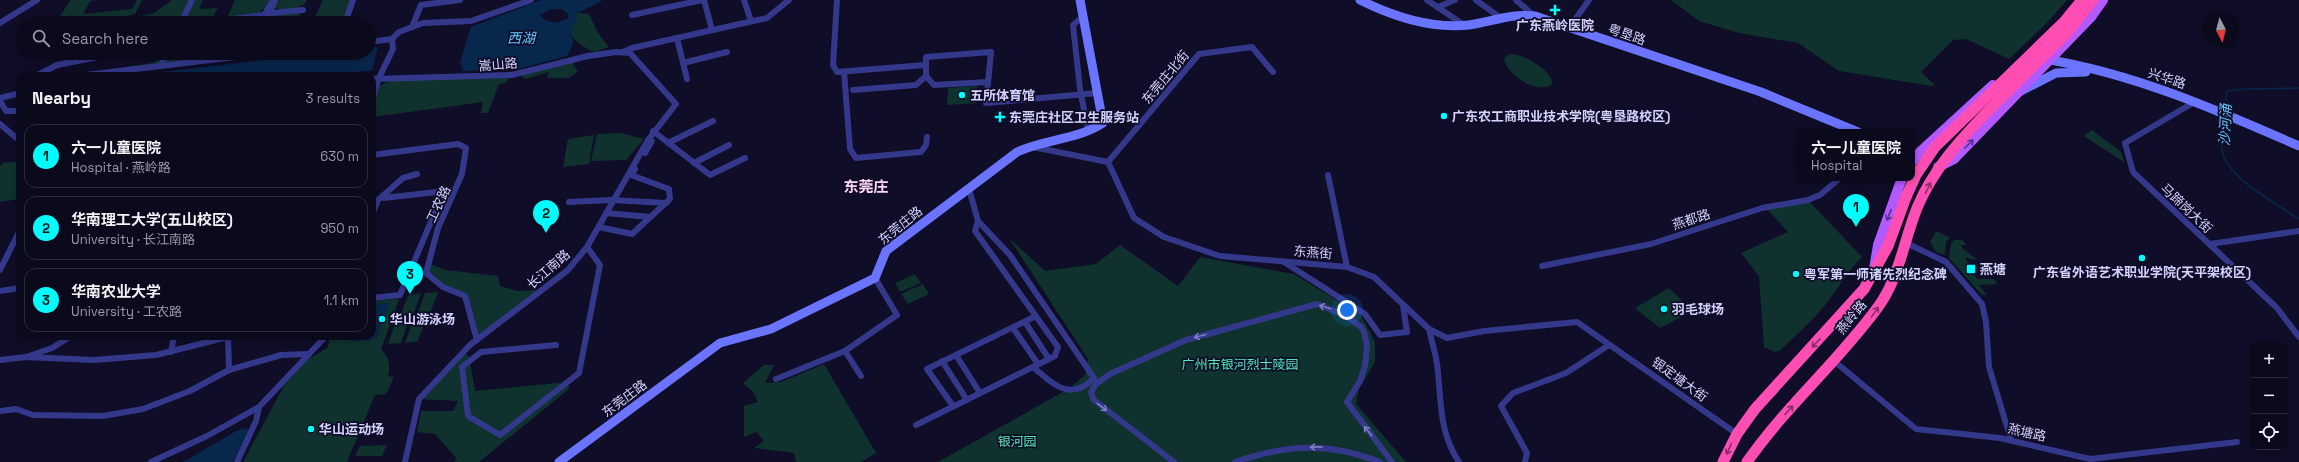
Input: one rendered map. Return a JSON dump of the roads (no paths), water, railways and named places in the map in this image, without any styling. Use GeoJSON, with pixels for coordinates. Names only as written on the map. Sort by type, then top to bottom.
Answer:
{"type":"FeatureCollection","features":[{"type":"Feature","properties":{"kind":"highway"},"geometry":{"type":"LineString","coordinates":[[1915,178],[1919,169],[1935,147],[2064,22],[2082,0]]}},
{"type":"Feature","properties":{"kind":"highway","name":"燕岭路"},"geometry":{"type":"LineString","coordinates":[[1747,462],[1766,435],[1866,324],[1886,296],[1917,208],[1938,167],[1951,150],[1990,109],[2076,23],[2093,0]]}},
{"type":"Feature","properties":{"kind":"highway"},"geometry":{"type":"LineString","coordinates":[[1996,81],[2012,83],[2021,91]]}},
{"type":"Feature","properties":{"kind":"highway"},"geometry":{"type":"LineString","coordinates":[[1874,269],[1888,246],[1913,181]]}},
{"type":"Feature","properties":{"kind":"highway","name":"燕岭路"},"geometry":{"type":"LineString","coordinates":[[1723,462],[1737,434],[1754,409],[1848,309],[1864,289],[1874,269]]}},
{"type":"Feature","properties":{"kind":"main road","name":"东莞庄路"},"geometry":{"type":"LineString","coordinates":[[559,462],[720,343],[771,329],[876,278],[886,251],[1011,156],[1028,146],[1100,126],[1104,120],[1097,93],[1080,0]]}},
{"type":"Feature","properties":{"kind":"main road","name":"粤垦路"},"geometry":{"type":"LineString","coordinates":[[1353,0],[1390,17],[1443,28],[1475,28],[1511,17],[1534,19],[1768,99],[1841,129]]}},
{"type":"Feature","properties":{"kind":"main road","name":"粤垦路"},"geometry":{"type":"LineString","coordinates":[[1360,0],[1376,8],[1402,16],[1439,24],[1464,25],[1498,16],[1516,14],[1535,16],[1767,94],[1851,129]]}},
{"type":"Feature","properties":{"kind":"main road"},"geometry":{"type":"LineString","coordinates":[[1916,152],[2062,20],[2077,0]]}},
{"type":"Feature","properties":{"kind":"main road"},"geometry":{"type":"LineString","coordinates":[[2045,60],[2040,54],[2072,21],[2087,0]]}},
{"type":"Feature","properties":{"kind":"main road"},"geometry":{"type":"LineString","coordinates":[[1938,167],[1949,163],[1958,155],[2021,91],[2045,60],[2058,50],[2091,17],[2103,0]]}},
{"type":"Feature","properties":{"kind":"main road"},"geometry":{"type":"LineString","coordinates":[[2058,50],[2069,61],[2090,71]]}},
{"type":"Feature","properties":{"kind":"main road","name":"兴华路"},"geometry":{"type":"LineString","coordinates":[[2020,58],[2045,60],[2167,91],[2299,146]]}},
{"type":"Feature","properties":{"kind":"main road"},"geometry":{"type":"LineString","coordinates":[[2021,91],[2056,73],[2090,71]]}},
{"type":"Feature","properties":{"kind":"main road","name":"兴华路"},"geometry":{"type":"LineString","coordinates":[[2090,71],[2215,111]]}},
{"type":"Feature","properties":{"kind":"main road","name":"兴华路"},"geometry":{"type":"LineString","coordinates":[[2243,123],[2299,150]]}},
{"type":"Feature","properties":{"kind":"main road","name":"燕岭路"},"geometry":{"type":"LineString","coordinates":[[1874,269],[1878,245],[1901,181]]}},
{"type":"Feature","properties":{"kind":"street"},"geometry":{"type":"LineString","coordinates":[[0,23],[37,0]]}},
{"type":"Feature","properties":{"kind":"street"},"geometry":{"type":"LineString","coordinates":[[184,16],[192,0]]}},
{"type":"Feature","properties":{"kind":"street"},"geometry":{"type":"LineString","coordinates":[[273,13],[271,11],[274,0]]}},
{"type":"Feature","properties":{"kind":"street"},"geometry":{"type":"LineString","coordinates":[[265,16],[274,0]]}},
{"type":"Feature","properties":{"kind":"street"},"geometry":{"type":"LineString","coordinates":[[347,16],[353,0]]}},
{"type":"Feature","properties":{"kind":"street"},"geometry":{"type":"LineString","coordinates":[[412,28],[421,5],[460,0]]}},
{"type":"Feature","properties":{"kind":"street"},"geometry":{"type":"LineString","coordinates":[[376,39],[394,37],[423,24],[471,21],[498,13],[531,0]]}},
{"type":"Feature","properties":{"kind":"street"},"geometry":{"type":"LineString","coordinates":[[632,15],[703,0],[712,30]]}},
{"type":"Feature","properties":{"kind":"street"},"geometry":{"type":"LineString","coordinates":[[744,0],[751,21]]}},
{"type":"Feature","properties":{"kind":"street","name":"嵩山路"},"geometry":{"type":"LineString","coordinates":[[376,78],[512,75],[588,56],[620,52],[767,18],[789,0]]}},
{"type":"Feature","properties":{"kind":"street"},"geometry":{"type":"LineString","coordinates":[[837,0],[833,65],[837,72],[925,65]]}},
{"type":"Feature","properties":{"kind":"street"},"geometry":{"type":"LineString","coordinates":[[1428,0],[1464,25]]}},
{"type":"Feature","properties":{"kind":"street"},"geometry":{"type":"LineString","coordinates":[[1438,7],[1455,0]]}},
{"type":"Feature","properties":{"kind":"street"},"geometry":{"type":"LineString","coordinates":[[1476,0],[1498,16]]}},
{"type":"Feature","properties":{"kind":"street"},"geometry":{"type":"LineString","coordinates":[[1516,0],[1535,16]]}},
{"type":"Feature","properties":{"kind":"street"},"geometry":{"type":"LineString","coordinates":[[1569,28],[1589,0]]}},
{"type":"Feature","properties":{"kind":"street"},"geometry":{"type":"LineString","coordinates":[[265,16],[273,13],[303,10]]}},
{"type":"Feature","properties":{"kind":"street"},"geometry":{"type":"LineString","coordinates":[[1080,19],[1074,24],[1080,94],[1086,124]]}},
{"type":"Feature","properties":{"kind":"street"},"geometry":{"type":"LineString","coordinates":[[376,88],[379,78],[393,49],[394,37]]}},
{"type":"Feature","properties":{"kind":"street"},"geometry":{"type":"LineString","coordinates":[[676,38],[687,79]]}},
{"type":"Feature","properties":{"kind":"street","name":"东莞庄北街"},"geometry":{"type":"LineString","coordinates":[[1108,162],[1199,54],[1252,47],[1273,72]]}},
{"type":"Feature","properties":{"kind":"street","name":"长江南路"},"geometry":{"type":"LineString","coordinates":[[405,462],[419,399],[477,340],[568,270],[587,247],[599,227],[612,200],[648,140],[676,104],[630,53],[620,52]]}},
{"type":"Feature","properties":{"kind":"street"},"geometry":{"type":"LineString","coordinates":[[683,63],[727,52]]}},
{"type":"Feature","properties":{"kind":"street"},"geometry":{"type":"LineString","coordinates":[[988,82],[934,85],[925,77],[926,56],[990,52],[988,82],[986,103],[1097,93]]}},
{"type":"Feature","properties":{"kind":"street"},"geometry":{"type":"LineString","coordinates":[[44,72],[57,65],[82,60]]}},
{"type":"Feature","properties":{"kind":"street"},"geometry":{"type":"LineString","coordinates":[[161,65],[164,60]]}},
{"type":"Feature","properties":{"kind":"street"},"geometry":{"type":"LineString","coordinates":[[117,72],[206,60]]}},
{"type":"Feature","properties":{"kind":"street"},"geometry":{"type":"LineString","coordinates":[[844,72],[850,149],[856,158],[921,152],[926,145],[927,137]]}},
{"type":"Feature","properties":{"kind":"street"},"geometry":{"type":"LineString","coordinates":[[853,90],[916,85],[925,77]]}},
{"type":"Feature","properties":{"kind":"street"},"geometry":{"type":"LineString","coordinates":[[16,94],[0,100],[6,111],[16,111]]}},
{"type":"Feature","properties":{"kind":"street","name":"马蹄岗大街"},"geometry":{"type":"LineString","coordinates":[[2191,104],[2125,143],[2133,172],[2277,308],[2299,337]]}},
{"type":"Feature","properties":{"kind":"street"},"geometry":{"type":"LineString","coordinates":[[668,143],[713,121]]}},
{"type":"Feature","properties":{"kind":"street"},"geometry":{"type":"LineString","coordinates":[[0,124],[16,139]]}},
{"type":"Feature","properties":{"kind":"street"},"geometry":{"type":"LineString","coordinates":[[654,131],[710,175],[745,158]]}},
{"type":"Feature","properties":{"kind":"street"},"geometry":{"type":"LineString","coordinates":[[599,227],[632,234],[670,199],[669,189],[631,175],[652,141],[648,140]]}},
{"type":"Feature","properties":{"kind":"street","name":"工农路"},"geometry":{"type":"LineString","coordinates":[[376,154],[458,144],[466,148],[466,162],[458,189],[440,223],[426,273],[443,287],[465,296],[472,316],[477,340]]}},
{"type":"Feature","properties":{"kind":"street"},"geometry":{"type":"LineString","coordinates":[[694,163],[729,144]]}},
{"type":"Feature","properties":{"kind":"street"},"geometry":{"type":"LineString","coordinates":[[1028,146],[1108,162]]}},
{"type":"Feature","properties":{"kind":"street","name":"东燕街"},"geometry":{"type":"LineString","coordinates":[[1108,162],[1134,218],[1164,236],[1220,256],[1347,268],[1374,277],[1429,329],[1447,338],[1484,331],[1577,322],[1609,345]]}},
{"type":"Feature","properties":{"kind":"street"},"geometry":{"type":"LineString","coordinates":[[376,205],[378,200],[383,198],[405,176],[417,174]]}},
{"type":"Feature","properties":{"kind":"street"},"geometry":{"type":"LineString","coordinates":[[1328,175],[1347,268]]}},
{"type":"Feature","properties":{"kind":"street","name":"燕都路"},"geometry":{"type":"LineString","coordinates":[[1542,266],[1651,244],[1762,208],[1808,200],[1820,195],[1836,181]]}},
{"type":"Feature","properties":{"kind":"street"},"geometry":{"type":"LineString","coordinates":[[969,189],[978,221],[1010,255],[1094,378],[1082,389],[1076,391],[1054,385],[1036,366],[1013,328]]}},
{"type":"Feature","properties":{"kind":"street"},"geometry":{"type":"LineString","coordinates":[[376,298],[400,295],[441,198],[437,192],[383,198]]}},
{"type":"Feature","properties":{"kind":"street"},"geometry":{"type":"LineString","coordinates":[[569,202],[612,200],[666,203]]}},
{"type":"Feature","properties":{"kind":"street"},"geometry":{"type":"LineString","coordinates":[[606,213],[650,217]]}},
{"type":"Feature","properties":{"kind":"street"},"geometry":{"type":"LineString","coordinates":[[916,425],[1055,356],[1058,347],[975,231],[978,221]]}},
{"type":"Feature","properties":{"kind":"street"},"geometry":{"type":"LineString","coordinates":[[2210,244],[2299,231]]}},
{"type":"Feature","properties":{"kind":"street"},"geometry":{"type":"LineString","coordinates":[[0,270],[16,238]]}},
{"type":"Feature","properties":{"kind":"street"},"geometry":{"type":"LineString","coordinates":[[1904,242],[1946,262],[1982,304],[1986,322],[1989,367],[2011,440]]}},
{"type":"Feature","properties":{"kind":"street"},"geometry":{"type":"LineString","coordinates":[[556,345],[480,352],[462,367],[468,416],[500,435],[578,373],[600,266],[587,247]]}},
{"type":"Feature","properties":{"kind":"street"},"geometry":{"type":"LineString","coordinates":[[1283,261],[1365,314],[1380,335],[1407,332],[1404,305]]}},
{"type":"Feature","properties":{"kind":"street"},"geometry":{"type":"LineString","coordinates":[[776,379],[845,351],[897,315],[876,278]]}},
{"type":"Feature","properties":{"kind":"street"},"geometry":{"type":"LineString","coordinates":[[0,291],[16,289]]}},
{"type":"Feature","properties":{"kind":"street"},"geometry":{"type":"LineString","coordinates":[[1174,462],[1094,400],[1091,392],[1096,384],[1110,374],[1186,340],[1317,304],[1331,308],[1361,328],[1366,342],[1367,356],[1361,379],[1347,402],[1392,462]]}},
{"type":"Feature","properties":{"kind":"street"},"geometry":{"type":"LineString","coordinates":[[953,406],[927,369],[1036,316]]}},
{"type":"Feature","properties":{"kind":"street"},"geometry":{"type":"LineString","coordinates":[[1024,322],[1048,359]]}},
{"type":"Feature","properties":{"kind":"street"},"geometry":{"type":"LineString","coordinates":[[1429,329],[1438,370],[1441,426],[1458,462]]}},
{"type":"Feature","properties":{"kind":"street"},"geometry":{"type":"LineString","coordinates":[[26,357],[52,348],[65,340]]}},
{"type":"Feature","properties":{"kind":"street"},"geometry":{"type":"LineString","coordinates":[[171,352],[173,340]]}},
{"type":"Feature","properties":{"kind":"street"},"geometry":{"type":"LineString","coordinates":[[0,360],[26,357],[94,360],[171,352],[214,340]]}},
{"type":"Feature","properties":{"kind":"street"},"geometry":{"type":"LineString","coordinates":[[228,340],[229,370]]}},
{"type":"Feature","properties":{"kind":"street"},"geometry":{"type":"LineString","coordinates":[[151,462],[207,436],[259,407],[322,340]]}},
{"type":"Feature","properties":{"kind":"street"},"geometry":{"type":"LineString","coordinates":[[1525,462],[1528,453],[1501,406],[1513,393],[1566,373],[1609,345]]}},
{"type":"Feature","properties":{"kind":"street","name":"银定塘大街"},"geometry":{"type":"LineString","coordinates":[[1609,345],[1639,364],[1737,434]]}},
{"type":"Feature","properties":{"kind":"street"},"geometry":{"type":"LineString","coordinates":[[845,351],[861,376]]}},
{"type":"Feature","properties":{"kind":"street"},"geometry":{"type":"LineString","coordinates":[[0,412],[16,409],[33,415],[103,416],[150,406],[190,391],[229,370],[281,356],[308,354]]}},
{"type":"Feature","properties":{"kind":"street"},"geometry":{"type":"LineString","coordinates":[[956,355],[980,393]]}},
{"type":"Feature","properties":{"kind":"street"},"geometry":{"type":"LineString","coordinates":[[942,361],[967,400]]}},
{"type":"Feature","properties":{"kind":"street","name":"燕塘路"},"geometry":{"type":"LineString","coordinates":[[1834,361],[1916,429],[2011,440],[2091,460],[2237,442]]}},
{"type":"Feature","properties":{"kind":"street"},"geometry":{"type":"LineString","coordinates":[[237,462],[256,421],[259,407]]}},
{"type":"Feature","properties":{"kind":"street"},"geometry":{"type":"LineString","coordinates":[[1234,462],[1264,451],[1329,446],[1358,452],[1380,462]]}},
{"type":"Feature","properties":{"kind":"water","name":"西湖"},"geometry":{"type":"Polygon","coordinates":[[[541,0],[603,0],[578,13],[571,32],[573,44],[567,56],[518,69],[463,71],[460,62],[471,27],[541,0]],[[552,9],[540,15],[546,20],[553,22],[561,21],[568,18],[568,14],[562,9],[552,9]]]}},
{"type":"Feature","properties":{"kind":"water"},"geometry":{"type":"Polygon","coordinates":[[[265,60],[375,60],[372,70],[356,72],[163,72],[265,60]]]}},
{"type":"Feature","properties":{"kind":"water"},"geometry":{"type":"Polygon","coordinates":[[[389,303],[376,339],[376,305],[389,303]]]}},
{"type":"Feature","properties":{"kind":"water"},"geometry":{"type":"Polygon","coordinates":[[[351,340],[367,340],[350,342],[351,340]]]}},
{"type":"Feature","properties":{"kind":"water"},"geometry":{"type":"Polygon","coordinates":[[[247,428],[248,432],[233,462],[183,462],[238,430],[247,428]]]}},
{"type":"Feature","properties":{"kind":"waterway","name":"沙河涌"},"geometry":{"type":"LineString","coordinates":[[2225,111],[2227,91],[2245,89],[2299,88]]}},
{"type":"Feature","properties":{"kind":"waterway","name":"沙河涌"},"geometry":{"type":"LineString","coordinates":[[2225,117],[2222,145],[2223,154],[2227,163],[2235,173],[2256,191],[2299,219]]}},
{"type":"Feature","properties":{"kind":"place","name":"广东燕岭医院"},"geometry":{"type":"Point","coordinates":[1555,10]}},
{"type":"Feature","properties":{"kind":"place","name":"五所体育馆"},"geometry":{"type":"Point","coordinates":[962,95]}},
{"type":"Feature","properties":{"kind":"place","name":"广东农工商职业技术学院(粤垦路校区)"},"geometry":{"type":"Point","coordinates":[1444,116]}},
{"type":"Feature","properties":{"kind":"place","name":"东莞庄社区卫生服务站"},"geometry":{"type":"Point","coordinates":[1000,117]}},
{"type":"Feature","properties":{"kind":"place","name":"六一儿童医院"},"geometry":{"type":"Point","coordinates":[1856,227]}},
{"type":"Feature","properties":{"kind":"place","name":"华南理工大学(五山校区)"},"geometry":{"type":"Point","coordinates":[546,233]}},
{"type":"Feature","properties":{"kind":"place","name":"广东省外语艺术职业学院(天平架校区)"},"geometry":{"type":"Point","coordinates":[2142,258]}},
{"type":"Feature","properties":{"kind":"place","name":"燕塘"},"geometry":{"type":"Point","coordinates":[1971,269]}},
{"type":"Feature","properties":{"kind":"place","name":"粤军第一师诸先烈纪念碑"},"geometry":{"type":"Point","coordinates":[1796,274]}},
{"type":"Feature","properties":{"kind":"place","name":"华南农业大学"},"geometry":{"type":"Point","coordinates":[410,294]}},
{"type":"Feature","properties":{"kind":"place","name":"羽毛球场"},"geometry":{"type":"Point","coordinates":[1664,309]}},
{"type":"Feature","properties":{"kind":"place","name":"华山游泳场"},"geometry":{"type":"Point","coordinates":[382,319]}},
{"type":"Feature","properties":{"kind":"place","name":"华山运动场"},"geometry":{"type":"Point","coordinates":[311,429]}},
{"type":"Feature","properties":{"kind":"district","name":"东莞庄"},"geometry":{"type":"Point","coordinates":[866,187]}},
{"type":"Feature","properties":{"kind":"park label","name":"广州市银河烈士陵园"},"geometry":{"type":"Point","coordinates":[1240,364]}},
{"type":"Feature","properties":{"kind":"park label","name":"银河园"},"geometry":{"type":"Point","coordinates":[1017,441]}}]}
